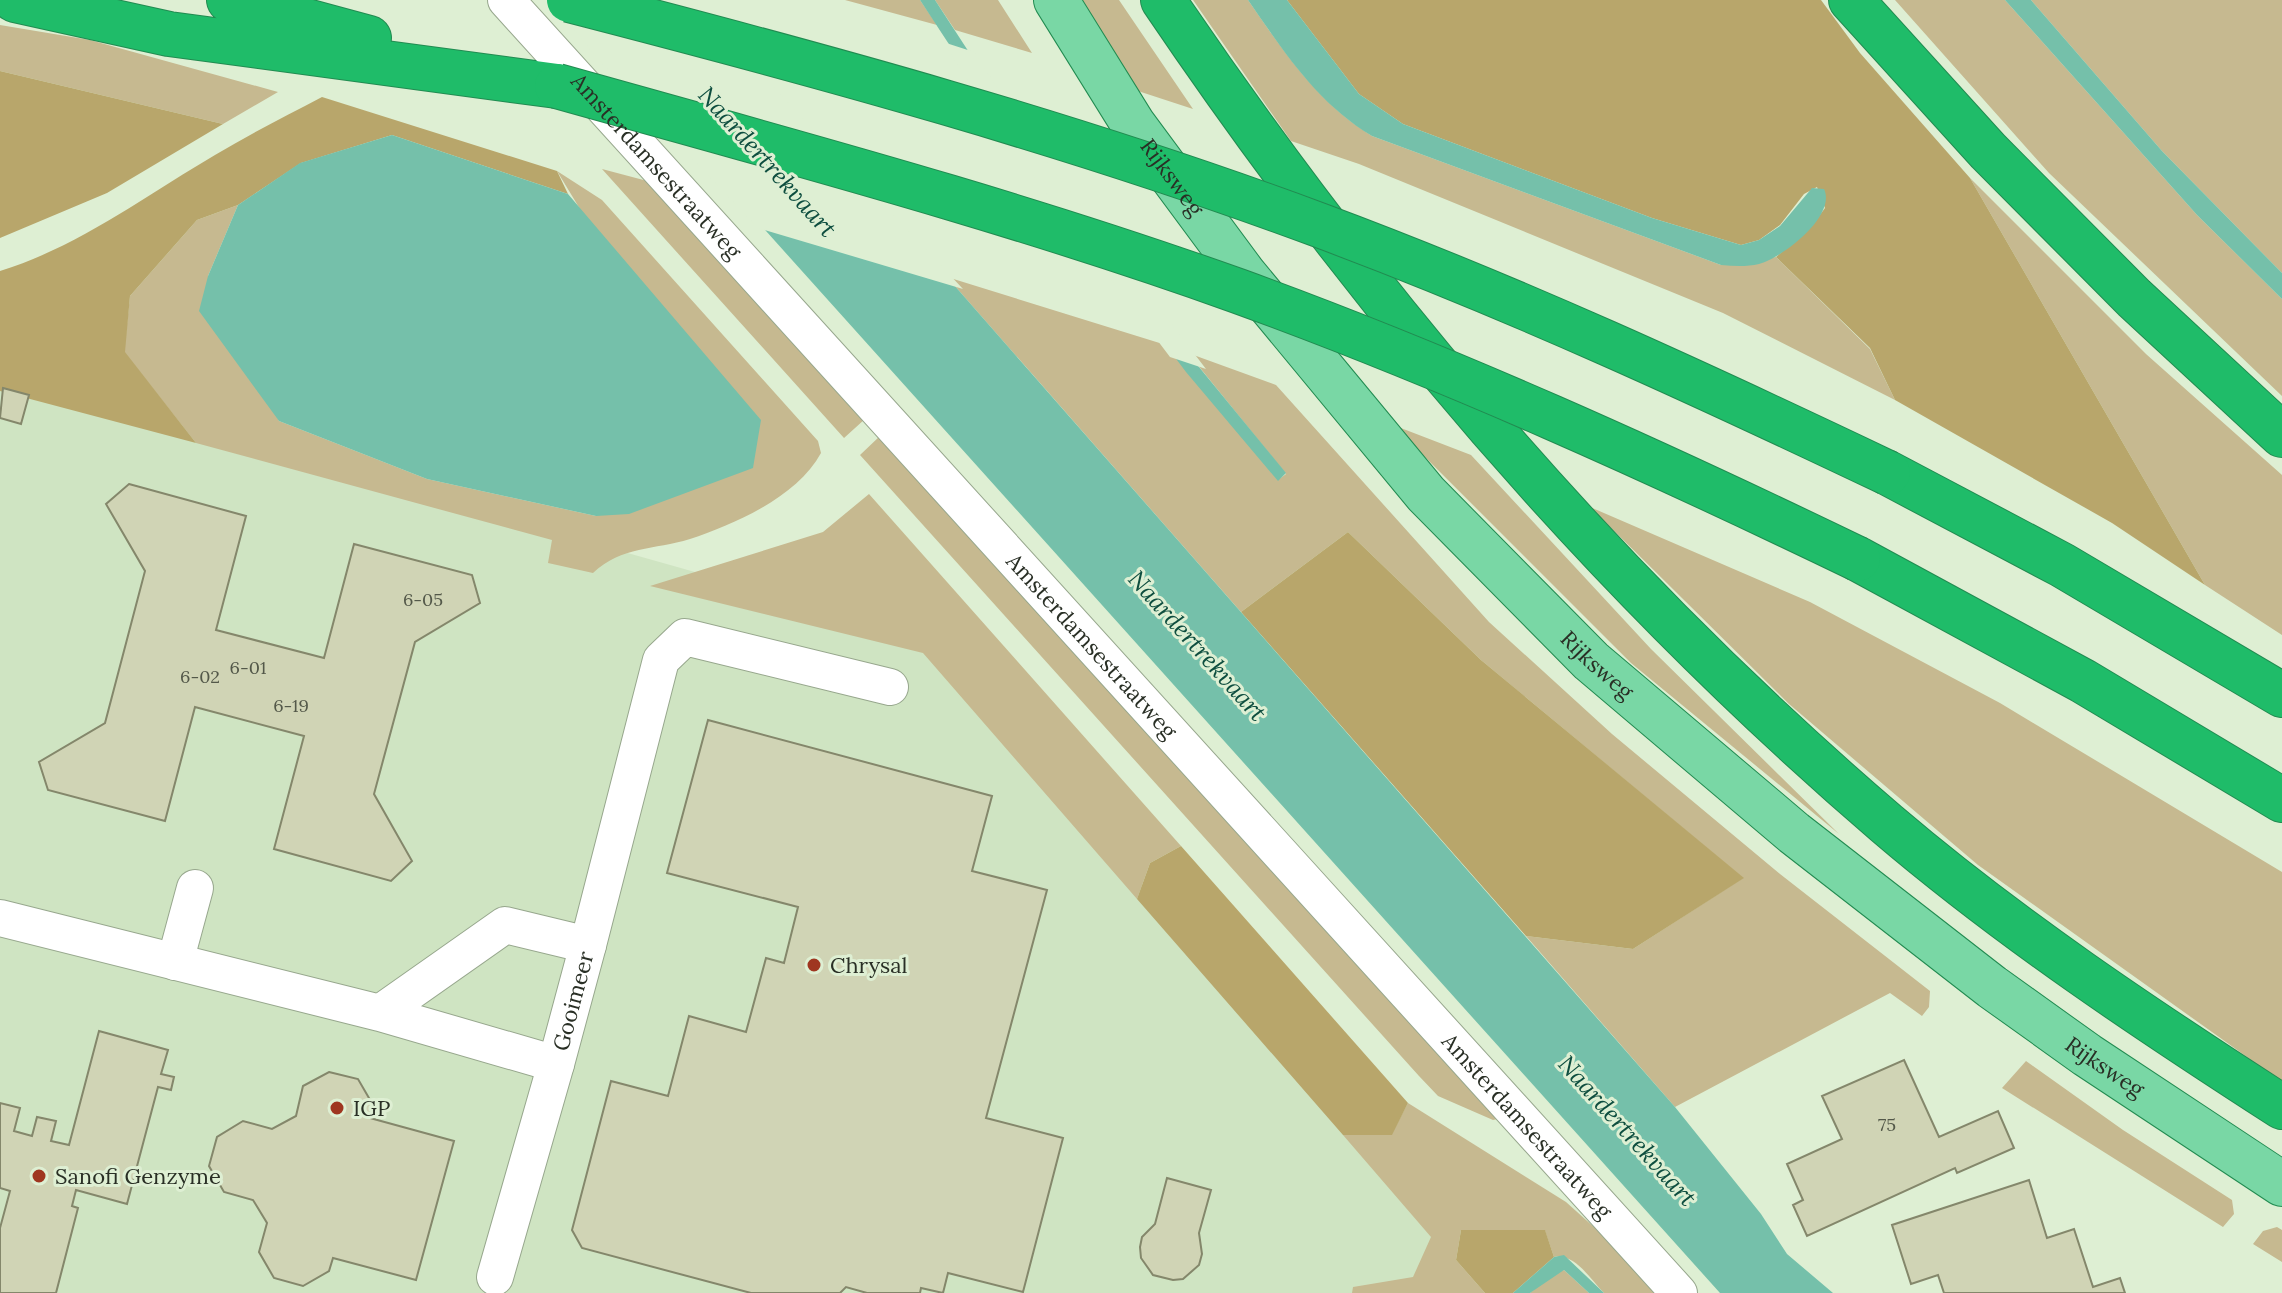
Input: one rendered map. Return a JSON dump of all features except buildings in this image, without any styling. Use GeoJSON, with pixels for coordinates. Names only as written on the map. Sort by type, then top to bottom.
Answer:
{"type":"FeatureCollection","features":[{"type":"Feature","properties":{"kind":"highway"},"geometry":{"type":"LineString","coordinates":[[15,0],[169,34],[557,86]]}},
{"type":"Feature","properties":{"kind":"highway"},"geometry":{"type":"LineString","coordinates":[[229,0],[557,86],[889,180],[1133,255],[1369,340],[1587,432],[1858,559],[2083,681],[2282,800]]}},
{"type":"Feature","properties":{"kind":"highway"},"geometry":{"type":"LineString","coordinates":[[569,0],[1102,149],[1317,225],[1612,344],[1888,473],[2062,565],[2282,695]]}},
{"type":"Feature","properties":{"kind":"highway"},"geometry":{"type":"LineString","coordinates":[[1163,0],[1242,114],[1401,318],[1520,463],[1651,604],[1805,751],[1973,893],[2183,1043],[2282,1107]]}},
{"type":"Feature","properties":{"kind":"highway"},"geometry":{"type":"LineString","coordinates":[[1851,0],[1988,151],[2134,298],[2282,435]]}},
{"type":"Feature","properties":{"kind":"main road","name":"Rijksweg"},"geometry":{"type":"LineString","coordinates":[[1056,0],[1133,124],[1254,287],[1426,494],[1591,661],[1794,833],[1992,987],[2100,1064],[2282,1184]]}},
{"type":"Feature","properties":{"kind":"street","name":"Amsterdamsestraatweg"},"geometry":{"type":"LineString","coordinates":[[506,0],[1679,1293]]}},
{"type":"Feature","properties":{"kind":"street"},"geometry":{"type":"LineString","coordinates":[[588,945],[661,660],[685,637],[890,687]]}},
{"type":"Feature","properties":{"kind":"street"},"geometry":{"type":"LineString","coordinates":[[175,962],[195,888]]}},
{"type":"Feature","properties":{"kind":"street","name":"Gooimeer"},"geometry":{"type":"LineString","coordinates":[[0,918],[380,1013],[556,1064],[588,945],[505,925],[380,1013]]}},
{"type":"Feature","properties":{"kind":"street"},"geometry":{"type":"LineString","coordinates":[[495,1277],[556,1064]]}},
{"type":"Feature","properties":{"kind":"shaded area"},"geometry":{"type":"Polygon","coordinates":[[[845,0],[920,0],[937,25],[845,0]]]}},
{"type":"Feature","properties":{"kind":"shaded area"},"geometry":{"type":"Polygon","coordinates":[[[935,0],[998,0],[1032,53],[955,30],[935,0]]]}},
{"type":"Feature","properties":{"kind":"shaded area"},"geometry":{"type":"Polygon","coordinates":[[[1079,0],[1119,0],[1193,109],[1138,91],[1079,0]]]}},
{"type":"Feature","properties":{"kind":"shaded area"},"geometry":{"type":"Polygon","coordinates":[[[1193,0],[1248,0],[1303,75],[1335,108],[1372,136],[1721,265],[1776,257],[1870,349],[1895,400],[1723,313],[1359,164],[1291,141],[1193,0]]]}},
{"type":"Feature","properties":{"kind":"shaded area"},"geometry":{"type":"Polygon","coordinates":[[[1287,0],[1821,0],[1860,53],[1970,178],[2205,585],[2112,523],[1895,400],[1870,348],[1776,257],[1811,227],[1825,208],[1817,187],[1804,194],[1780,225],[1759,240],[1741,245],[1652,218],[1403,124],[1359,94],[1287,0]]]}},
{"type":"Feature","properties":{"kind":"shaded area"},"geometry":{"type":"Polygon","coordinates":[[[1895,0],[2005,0],[2197,215],[2282,299],[2282,396],[2049,173],[1895,0]]]}},
{"type":"Feature","properties":{"kind":"shaded area"},"geometry":{"type":"Polygon","coordinates":[[[2031,0],[2282,0],[2282,273],[2162,151],[2031,0]]]}},
{"type":"Feature","properties":{"kind":"shaded area"},"geometry":{"type":"Polygon","coordinates":[[[0,25],[90,40],[278,92],[223,124],[0,71],[0,25]]]}},
{"type":"Feature","properties":{"kind":"shaded area"},"geometry":{"type":"Polygon","coordinates":[[[0,71],[223,124],[107,193],[0,238],[0,71]]]}},
{"type":"Feature","properties":{"kind":"shaded area"},"geometry":{"type":"Polygon","coordinates":[[[322,97],[557,171],[568,194],[392,135],[301,163],[238,205],[197,220],[130,296],[125,352],[196,443],[0,391],[0,271],[84,235],[228,147],[322,97]]]}},
{"type":"Feature","properties":{"kind":"shaded area"},"geometry":{"type":"Polygon","coordinates":[[[602,169],[651,182],[865,419],[844,438],[602,169]]]}},
{"type":"Feature","properties":{"kind":"shaded area"},"geometry":{"type":"Polygon","coordinates":[[[557,171],[602,200],[818,441],[821,453],[797,483],[781,496],[726,525],[690,539],[627,553],[593,573],[548,563],[552,540],[196,443],[124,352],[130,296],[197,220],[238,205],[208,276],[279,421],[427,479],[596,516],[583,214],[557,171]]]}},
{"type":"Feature","properties":{"kind":"shaded area"},"geometry":{"type":"Polygon","coordinates":[[[1970,178],[2146,354],[2282,475],[2282,635],[2205,585],[1970,178]]]}},
{"type":"Feature","properties":{"kind":"shaded area"},"geometry":{"type":"Polygon","coordinates":[[[947,277],[1166,345],[1278,480],[1286,474],[1188,353],[1276,385],[1489,622],[1612,734],[1780,874],[1930,991],[1929,1007],[1922,1016],[1890,993],[1675,1107],[1526,936],[1633,949],[1743,878],[1481,660],[1348,532],[1241,612],[947,277]]]}},
{"type":"Feature","properties":{"kind":"shaded area"},"geometry":{"type":"Polygon","coordinates":[[[0,376],[915,634],[1437,1209],[1436,1282],[1417,1293],[0,1293],[0,376]]]}},
{"type":"Feature","properties":{"kind":"shaded area"},"geometry":{"type":"Polygon","coordinates":[[[1393,425],[1471,455],[1651,649],[1839,834],[1631,663],[1393,425]]]}},
{"type":"Feature","properties":{"kind":"shaded area"},"geometry":{"type":"Polygon","coordinates":[[[880,436],[1502,1118],[1493,1120],[1438,1096],[1419,1076],[860,455],[880,436]]]}},
{"type":"Feature","properties":{"kind":"shaded area"},"geometry":{"type":"Polygon","coordinates":[[[869,494],[1181,846],[1150,863],[1137,899],[923,653],[650,586],[823,532],[869,494]]]}},
{"type":"Feature","properties":{"kind":"shaded area"},"geometry":{"type":"Polygon","coordinates":[[[1590,507],[1810,602],[2000,703],[2282,872],[2282,1082],[1978,865],[1789,704],[1590,507]]]}},
{"type":"Feature","properties":{"kind":"shaded area"},"geometry":{"type":"Polygon","coordinates":[[[1348,532],[1481,660],[1744,878],[1633,949],[1526,936],[1241,612],[1348,532]]]}},
{"type":"Feature","properties":{"kind":"shaded area"},"geometry":{"type":"Polygon","coordinates":[[[1181,846],[1408,1103],[1392,1135],[1343,1135],[1137,899],[1150,863],[1181,846]]]}},
{"type":"Feature","properties":{"kind":"shaded area"},"geometry":{"type":"Polygon","coordinates":[[[2026,1061],[2123,1130],[2232,1200],[2234,1214],[2223,1227],[2002,1088],[2026,1061]]]}},
{"type":"Feature","properties":{"kind":"shaded area"},"geometry":{"type":"Polygon","coordinates":[[[1408,1103],[1566,1202],[1615,1246],[1657,1293],[1604,1293],[1575,1263],[1554,1257],[1545,1231],[1461,1230],[1456,1260],[1485,1293],[1352,1293],[1353,1287],[1413,1277],[1431,1237],[1343,1135],[1391,1135],[1408,1103]]]}},
{"type":"Feature","properties":{"kind":"shaded area"},"geometry":{"type":"Polygon","coordinates":[[[2277,1227],[2282,1230],[2282,1262],[2253,1244],[2263,1231],[2277,1227]]]}},
{"type":"Feature","properties":{"kind":"shaded area"},"geometry":{"type":"Polygon","coordinates":[[[1461,1230],[1545,1230],[1554,1257],[1513,1293],[1485,1293],[1456,1260],[1461,1230]]]}},
{"type":"Feature","properties":{"kind":"shaded area"},"geometry":{"type":"Polygon","coordinates":[[[1564,1270],[1589,1293],[1530,1293],[1550,1276],[1564,1270]]]}},
{"type":"Feature","properties":{"kind":"water"},"geometry":{"type":"Polygon","coordinates":[[[920,0],[935,0],[1034,152],[1199,367],[1286,473],[1278,481],[1186,372],[1015,145],[920,0]]]}},
{"type":"Feature","properties":{"kind":"water"},"geometry":{"type":"Polygon","coordinates":[[[1248,0],[1287,0],[1359,94],[1403,124],[1652,218],[1741,245],[1759,240],[1780,226],[1812,188],[1824,189],[1826,200],[1823,211],[1805,234],[1781,254],[1749,266],[1721,265],[1372,136],[1352,123],[1318,92],[1248,0]]]}},
{"type":"Feature","properties":{"kind":"water"},"geometry":{"type":"Polygon","coordinates":[[[2005,0],[2031,0],[2162,151],[2282,273],[2282,299],[2197,215],[2005,0]]]}},
{"type":"Feature","properties":{"kind":"water"},"geometry":{"type":"Polygon","coordinates":[[[392,135],[568,194],[761,420],[753,468],[629,514],[596,516],[427,479],[279,421],[199,311],[208,276],[238,205],[300,163],[392,135]]]}},
{"type":"Feature","properties":{"kind":"water","name":"Naardertrekvaart"},"geometry":{"type":"Polygon","coordinates":[[[757,221],[947,277],[1675,1107],[1761,1214],[1787,1254],[1833,1293],[1720,1293],[757,221]]]}},
{"type":"Feature","properties":{"kind":"water"},"geometry":{"type":"Polygon","coordinates":[[[1564,1255],[1604,1293],[1589,1293],[1564,1270],[1530,1293],[1513,1293],[1554,1257],[1564,1255]]]}},
{"type":"Feature","properties":{"kind":"pier"},"geometry":{"type":"Polygon","coordinates":[[[551,0],[692,0],[963,289],[758,228],[596,57],[551,0]]]}},
{"type":"Feature","properties":{"kind":"pier"},"geometry":{"type":"Polygon","coordinates":[[[943,42],[974,52],[1038,150],[1206,369],[1170,357],[1012,148],[943,42]]]}},
{"type":"Feature","properties":{"kind":"place","name":"Chrysal"},"geometry":{"type":"Point","coordinates":[814,965]}},
{"type":"Feature","properties":{"kind":"place","name":"IGP"},"geometry":{"type":"Point","coordinates":[337,1108]}},
{"type":"Feature","properties":{"kind":"place","name":"Sanofi Genzyme"},"geometry":{"type":"Point","coordinates":[39,1176]}}]}
